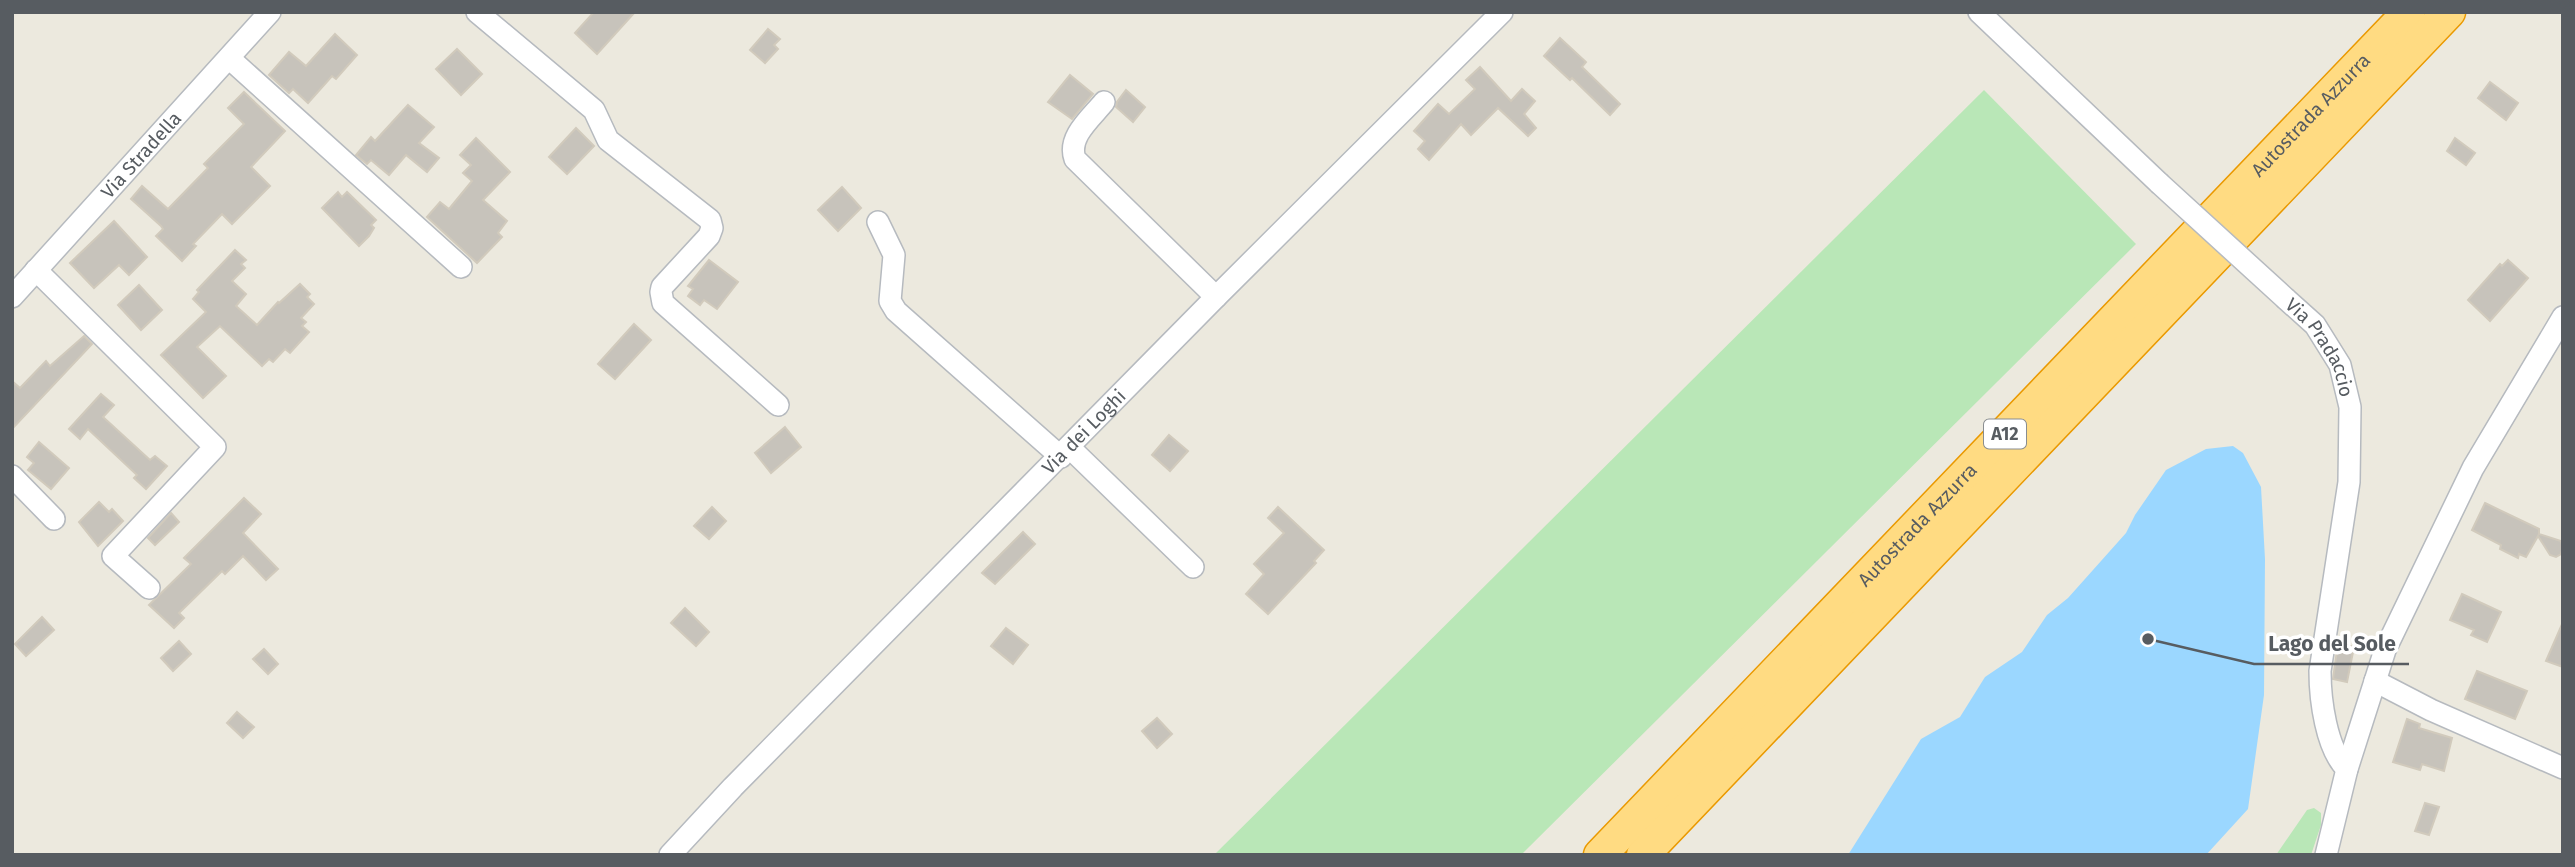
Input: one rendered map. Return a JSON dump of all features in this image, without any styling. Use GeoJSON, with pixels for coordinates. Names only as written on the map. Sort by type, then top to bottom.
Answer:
{"type":"FeatureCollection","features":[{"type":"Feature","properties":{"kind":"highway","name":"Autostrada Azzurra"},"geometry":{"type":"LineString","coordinates":[[1600,855],[2409,12]]}},
{"type":"Feature","properties":{"kind":"highway","name":"Autostrada Azzurra"},"geometry":{"type":"LineString","coordinates":[[1643,855],[2449,12]]}},
{"type":"Feature","properties":{"kind":"street","name":"Via Stradella"},"geometry":{"type":"LineString","coordinates":[[12,297],[270,12]]}},
{"type":"Feature","properties":{"kind":"street"},"geometry":{"type":"LineString","coordinates":[[477,12],[594,110],[608,140],[710,220],[712,228],[709,236],[666,282],[661,298],[667,307],[778,405]]}},
{"type":"Feature","properties":{"kind":"street","name":"Via dei Loghi"},"geometry":{"type":"LineString","coordinates":[[670,855],[753,767],[1216,297],[1502,12]]}},
{"type":"Feature","properties":{"kind":"street","name":"Via Pradaccio"},"geometry":{"type":"LineString","coordinates":[[1979,12],[2159,183],[2315,325],[2340,365],[2350,407],[2348,482],[2320,671],[2320,696],[2337,759],[2347,769]]}},
{"type":"Feature","properties":{"kind":"street"},"geometry":{"type":"LineString","coordinates":[[229,58],[461,267]]}},
{"type":"Feature","properties":{"kind":"street"},"geometry":{"type":"LineString","coordinates":[[1104,102],[1073,141],[1071,150],[1075,159],[1216,297]]}},
{"type":"Feature","properties":{"kind":"street"},"geometry":{"type":"LineString","coordinates":[[878,222],[894,255],[890,301],[896,312],[1065,452],[1193,566]]}},
{"type":"Feature","properties":{"kind":"street"},"geometry":{"type":"LineString","coordinates":[[36,270],[215,447],[113,556],[149,588]]}},
{"type":"Feature","properties":{"kind":"street"},"geometry":{"type":"LineString","coordinates":[[2326,855],[2347,769],[2385,650],[2473,468],[2563,317]]}},
{"type":"Feature","properties":{"kind":"street"},"geometry":{"type":"LineString","coordinates":[[12,476],[54,519]]}},
{"type":"Feature","properties":{"kind":"street"},"geometry":{"type":"LineString","coordinates":[[2375,681],[2563,768]]}},
{"type":"Feature","properties":{"kind":"green space"},"geometry":{"type":"Polygon","coordinates":[[[1984,90],[2136,244],[1521,855],[1214,855],[1984,90]]]}},
{"type":"Feature","properties":{"kind":"green space"},"geometry":{"type":"Polygon","coordinates":[[[2314,808],[2321,813],[2321,825],[2311,855],[2276,855],[2307,810],[2314,808]]]}},
{"type":"Feature","properties":{"kind":"water"},"geometry":{"type":"Polygon","coordinates":[[[2233,446],[2243,453],[2261,487],[2265,559],[2264,695],[2248,809],[2206,855],[1848,855],[1921,739],[1960,717],[1985,677],[2022,652],[2047,615],[2068,598],[2126,533],[2166,470],[2206,449],[2233,446]]]}},
{"type":"Feature","properties":{"kind":"building"},"geometry":{"type":"Polygon","coordinates":[[[594,12],[635,12],[597,54],[575,33],[594,12]]]}},
{"type":"Feature","properties":{"kind":"building"},"geometry":{"type":"Polygon","coordinates":[[[768,29],[780,39],[774,45],[778,49],[765,63],[750,50],[768,29]]]}},
{"type":"Feature","properties":{"kind":"building"},"geometry":{"type":"Polygon","coordinates":[[[335,34],[357,55],[336,79],[332,76],[308,103],[293,89],[289,93],[269,75],[289,52],[306,66],[335,34]]]}},
{"type":"Feature","properties":{"kind":"building"},"geometry":{"type":"Polygon","coordinates":[[[1560,38],[1586,62],[1582,67],[1620,104],[1610,115],[1572,78],[1570,80],[1544,56],[1560,38]]]}},
{"type":"Feature","properties":{"kind":"building"},"geometry":{"type":"Polygon","coordinates":[[[457,49],[482,74],[461,95],[436,69],[457,49]]]}},
{"type":"Feature","properties":{"kind":"building"},"geometry":{"type":"Polygon","coordinates":[[[1480,67],[1511,101],[1522,89],[1535,101],[1524,114],[1536,128],[1528,136],[1498,108],[1471,135],[1461,124],[1429,160],[1418,149],[1425,141],[1414,131],[1438,104],[1449,114],[1475,89],[1466,80],[1480,67]]]}},
{"type":"Feature","properties":{"kind":"building"},"geometry":{"type":"Polygon","coordinates":[[[1070,75],[1093,94],[1072,119],[1048,102],[1070,75]]]}},
{"type":"Feature","properties":{"kind":"building"},"geometry":{"type":"Polygon","coordinates":[[[2490,82],[2518,103],[2506,120],[2478,98],[2490,82]]]}},
{"type":"Feature","properties":{"kind":"building"},"geometry":{"type":"Polygon","coordinates":[[[1126,90],[1145,107],[1133,122],[1116,107],[1126,90]]]}},
{"type":"Feature","properties":{"kind":"building"},"geometry":{"type":"Polygon","coordinates":[[[244,92],[285,131],[251,167],[270,186],[232,224],[222,214],[193,244],[196,246],[182,261],[156,236],[163,229],[161,226],[131,199],[142,186],[168,209],[208,168],[204,164],[244,124],[228,108],[244,92]]]}},
{"type":"Feature","properties":{"kind":"building"},"geometry":{"type":"Polygon","coordinates":[[[408,105],[434,127],[419,143],[439,158],[427,172],[406,155],[389,175],[371,160],[367,164],[356,155],[371,137],[375,141],[408,105]]]}},
{"type":"Feature","properties":{"kind":"building"},"geometry":{"type":"Polygon","coordinates":[[[576,128],[594,146],[567,174],[549,157],[576,128]]]}},
{"type":"Feature","properties":{"kind":"building"},"geometry":{"type":"Polygon","coordinates":[[[476,138],[510,172],[483,200],[507,221],[498,233],[502,237],[477,263],[427,217],[440,202],[449,209],[472,181],[463,173],[471,165],[460,155],[476,138]]]}},
{"type":"Feature","properties":{"kind":"building"},"geometry":{"type":"Polygon","coordinates":[[[2455,138],[2475,153],[2466,165],[2447,151],[2455,138]]]}},
{"type":"Feature","properties":{"kind":"building"},"geometry":{"type":"Polygon","coordinates":[[[842,187],[861,208],[838,231],[818,210],[842,187]]]}},
{"type":"Feature","properties":{"kind":"building"},"geometry":{"type":"Polygon","coordinates":[[[338,192],[342,197],[347,192],[376,220],[371,225],[374,228],[369,236],[359,246],[322,208],[338,192]]]}},
{"type":"Feature","properties":{"kind":"building"},"geometry":{"type":"Polygon","coordinates":[[[114,221],[147,257],[129,275],[119,265],[94,288],[70,263],[114,221]]]}},
{"type":"Feature","properties":{"kind":"building"},"geometry":{"type":"Polygon","coordinates":[[[235,250],[246,260],[241,264],[245,268],[232,281],[246,294],[236,306],[257,325],[278,302],[300,284],[310,294],[307,297],[314,304],[301,318],[306,322],[302,326],[309,332],[290,353],[285,349],[273,362],[269,359],[262,366],[220,326],[197,347],[226,376],[203,398],[161,355],[206,312],[193,299],[199,292],[197,290],[235,250]]]}},
{"type":"Feature","properties":{"kind":"building"},"geometry":{"type":"Polygon","coordinates":[[[709,260],[738,282],[717,309],[704,300],[700,305],[688,296],[693,289],[688,286],[709,260]]]}},
{"type":"Feature","properties":{"kind":"building"},"geometry":{"type":"Polygon","coordinates":[[[2508,260],[2528,278],[2490,321],[2468,300],[2500,264],[2502,266],[2508,260]]]}},
{"type":"Feature","properties":{"kind":"building"},"geometry":{"type":"Polygon","coordinates":[[[139,285],[162,310],[141,330],[118,305],[139,285]]]}},
{"type":"Feature","properties":{"kind":"building"},"geometry":{"type":"Polygon","coordinates":[[[634,324],[651,340],[615,379],[598,364],[634,324]]]}},
{"type":"Feature","properties":{"kind":"building"},"geometry":{"type":"Polygon","coordinates":[[[84,336],[92,344],[12,429],[12,381],[20,388],[46,361],[50,366],[84,336]]]}},
{"type":"Feature","properties":{"kind":"building"},"geometry":{"type":"Polygon","coordinates":[[[101,394],[114,405],[103,417],[150,460],[155,456],[167,466],[146,489],[134,478],[137,475],[88,429],[80,439],[69,429],[101,394]]]}},
{"type":"Feature","properties":{"kind":"building"},"geometry":{"type":"Polygon","coordinates":[[[785,427],[801,447],[771,473],[755,453],[785,427]]]}},
{"type":"Feature","properties":{"kind":"building"},"geometry":{"type":"Polygon","coordinates":[[[1169,435],[1188,451],[1170,471],[1152,455],[1169,435]]]}},
{"type":"Feature","properties":{"kind":"building"},"geometry":{"type":"Polygon","coordinates":[[[39,442],[69,468],[51,489],[28,470],[34,463],[27,457],[39,442]]]}},
{"type":"Feature","properties":{"kind":"building"},"geometry":{"type":"Polygon","coordinates":[[[244,498],[261,514],[243,533],[278,569],[266,580],[243,556],[225,574],[222,571],[179,613],[184,618],[174,628],[149,605],[191,564],[184,558],[244,498]]]}},
{"type":"Feature","properties":{"kind":"building"},"geometry":{"type":"Polygon","coordinates":[[[99,502],[109,512],[112,509],[123,521],[98,546],[79,522],[99,502]]]}},
{"type":"Feature","properties":{"kind":"building"},"geometry":{"type":"Polygon","coordinates":[[[2485,503],[2539,529],[2539,534],[2561,541],[2561,554],[2556,557],[2550,555],[2538,536],[2526,557],[2519,554],[2518,558],[2500,549],[2501,545],[2472,530],[2485,503]]]}},
{"type":"Feature","properties":{"kind":"building"},"geometry":{"type":"Polygon","coordinates":[[[712,507],[726,521],[709,539],[694,526],[712,507]]]}},
{"type":"Feature","properties":{"kind":"building"},"geometry":{"type":"Polygon","coordinates":[[[1278,507],[1324,550],[1314,561],[1316,563],[1268,614],[1246,594],[1264,574],[1254,564],[1284,533],[1268,518],[1278,507]]]}},
{"type":"Feature","properties":{"kind":"building"},"geometry":{"type":"Polygon","coordinates":[[[171,513],[179,522],[155,545],[148,538],[171,513]]]}},
{"type":"Feature","properties":{"kind":"building"},"geometry":{"type":"Polygon","coordinates":[[[1023,532],[1035,544],[995,584],[982,573],[1023,532]]]}},
{"type":"Feature","properties":{"kind":"building"},"geometry":{"type":"Polygon","coordinates":[[[2462,594],[2501,612],[2487,642],[2471,635],[2474,630],[2450,620],[2462,594]]]}},
{"type":"Feature","properties":{"kind":"building"},"geometry":{"type":"Polygon","coordinates":[[[685,608],[709,632],[696,646],[671,623],[685,608]]]}},
{"type":"Feature","properties":{"kind":"building"},"geometry":{"type":"Polygon","coordinates":[[[42,617],[54,630],[26,656],[15,644],[42,617]]]}},
{"type":"Feature","properties":{"kind":"building"},"geometry":{"type":"Polygon","coordinates":[[[2563,622],[2563,667],[2546,661],[2563,622]]]}},
{"type":"Feature","properties":{"kind":"building"},"geometry":{"type":"Polygon","coordinates":[[[1006,628],[1028,645],[1013,664],[991,646],[1006,628]]]}},
{"type":"Feature","properties":{"kind":"building"},"geometry":{"type":"Polygon","coordinates":[[[179,641],[191,654],[173,671],[161,658],[179,641]]]}},
{"type":"Feature","properties":{"kind":"building"},"geometry":{"type":"Polygon","coordinates":[[[2338,643],[2354,647],[2347,682],[2333,679],[2338,643]]]}},
{"type":"Feature","properties":{"kind":"building"},"geometry":{"type":"Polygon","coordinates":[[[264,649],[278,664],[268,674],[253,659],[264,649]]]}},
{"type":"Feature","properties":{"kind":"building"},"geometry":{"type":"Polygon","coordinates":[[[2477,671],[2527,691],[2515,719],[2465,699],[2477,671]]]}},
{"type":"Feature","properties":{"kind":"building"},"geometry":{"type":"Polygon","coordinates":[[[237,712],[254,727],[243,738],[227,723],[237,712]]]}},
{"type":"Feature","properties":{"kind":"building"},"geometry":{"type":"Polygon","coordinates":[[[1157,718],[1172,734],[1157,748],[1142,731],[1157,718]]]}},
{"type":"Feature","properties":{"kind":"building"},"geometry":{"type":"Polygon","coordinates":[[[2407,719],[2420,724],[2419,728],[2452,738],[2444,771],[2422,764],[2420,770],[2393,762],[2407,719]]]}},
{"type":"Feature","properties":{"kind":"building"},"geometry":{"type":"Polygon","coordinates":[[[2425,803],[2439,807],[2429,835],[2415,831],[2425,803]]]}},
{"type":"Feature","properties":{"kind":"place","name":"Lago del Sole"},"geometry":{"type":"Point","coordinates":[2148,639]}}]}
